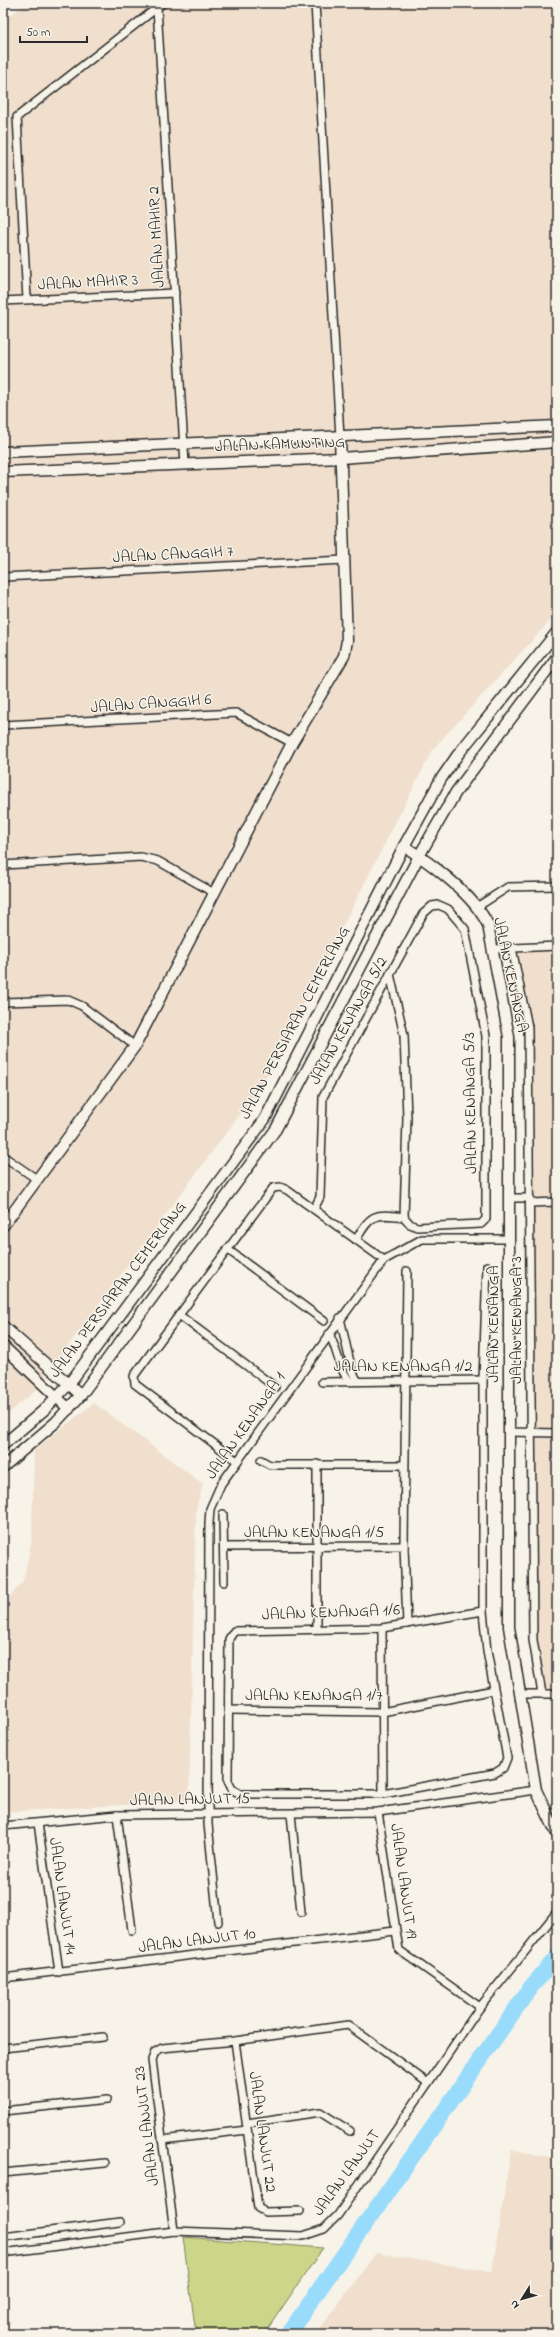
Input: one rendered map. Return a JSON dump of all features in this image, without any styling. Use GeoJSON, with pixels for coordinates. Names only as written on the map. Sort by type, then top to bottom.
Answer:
{"type":"FeatureCollection","features":[{"type":"Feature","properties":{"kind":"street"},"geometry":{"type":"LineString","coordinates":[[3,1226],[135,1046],[292,743],[346,653],[348,641],[340,437],[315,3]]}},
{"type":"Feature","properties":{"kind":"street"},"geometry":{"type":"LineString","coordinates":[[27,299],[17,118],[160,5]]}},
{"type":"Feature","properties":{"kind":"street","name":"JALAN MAHIR 2"},"geometry":{"type":"LineString","coordinates":[[160,5],[174,293],[185,464]]}},
{"type":"Feature","properties":{"kind":"street","name":"JALAN MAHIR 3"},"geometry":{"type":"LineString","coordinates":[[3,301],[174,293]]}},
{"type":"Feature","properties":{"kind":"street","name":"JALAN KAMUNTING"},"geometry":{"type":"LineString","coordinates":[[3,452],[184,445],[557,426]]}},
{"type":"Feature","properties":{"kind":"street","name":"JALAN KAMUNTING"},"geometry":{"type":"LineString","coordinates":[[3,472],[341,458],[557,442]]}},
{"type":"Feature","properties":{"kind":"street","name":"JALAN CANGGIH 7"},"geometry":{"type":"LineString","coordinates":[[3,577],[345,560]]}},
{"type":"Feature","properties":{"kind":"street","name":"JALAN PERSIARAN CEMERLANG"},"geometry":{"type":"LineString","coordinates":[[3,1445],[44,1410],[69,1384],[265,1119],[404,846],[440,779],[459,753],[557,632]]}},
{"type":"Feature","properties":{"kind":"street","name":"JALAN PERSIARAN CEMERLANG"},"geometry":{"type":"LineString","coordinates":[[3,1467],[56,1422],[81,1395],[276,1129],[419,856],[476,764],[557,657]]}},
{"type":"Feature","properties":{"kind":"street","name":"JALAN CANGGIH 6"},"geometry":{"type":"LineString","coordinates":[[3,725],[236,713],[292,743]]}},
{"type":"Feature","properties":{"kind":"street","name":"JALAN KENANGA"},"geometry":{"type":"LineString","coordinates":[[404,846],[419,856],[477,907],[488,925],[509,1037],[508,1613],[519,1694],[536,1790],[557,1834]]}},
{"type":"Feature","properties":{"kind":"street"},"geometry":{"type":"LineString","coordinates":[[3,865],[141,857],[158,861],[214,893]]}},
{"type":"Feature","properties":{"kind":"street"},"geometry":{"type":"LineString","coordinates":[[477,907],[508,887],[557,886]]}},
{"type":"Feature","properties":{"kind":"street","name":"JALAN KENANGA 5/2"},"geometry":{"type":"LineString","coordinates":[[314,1209],[320,1196],[323,1097],[423,914],[429,908],[435,906]]}},
{"type":"Feature","properties":{"kind":"street","name":"JALAN KENANGA 5/3"},"geometry":{"type":"LineString","coordinates":[[404,1217],[410,1224],[417,1226],[481,1224],[486,1219],[486,1036],[468,936],[462,923],[452,912],[443,906],[435,906]]}},
{"type":"Feature","properties":{"kind":"street"},"geometry":{"type":"LineString","coordinates":[[492,949],[557,946]]}},
{"type":"Feature","properties":{"kind":"street","name":"JALAN KENANGA 3"},"geometry":{"type":"LineString","coordinates":[[512,948],[528,1026],[531,1433],[534,1540],[533,1640],[542,1694]]}},
{"type":"Feature","properties":{"kind":"street"},"geometry":{"type":"LineString","coordinates":[[356,1240],[366,1222],[372,1217],[378,1215],[404,1217],[407,1118],[404,1035],[390,974]]}},
{"type":"Feature","properties":{"kind":"street"},"geometry":{"type":"LineString","coordinates":[[3,1002],[68,1000],[82,1006],[135,1046]]}},
{"type":"Feature","properties":{"kind":"street"},"geometry":{"type":"LineString","coordinates":[[3,1156],[38,1180]]}},
{"type":"Feature","properties":{"kind":"street"},"geometry":{"type":"LineString","coordinates":[[237,1461],[134,1381],[135,1374],[267,1193],[276,1187],[284,1188],[384,1260]]}},
{"type":"Feature","properties":{"kind":"street"},"geometry":{"type":"LineString","coordinates":[[509,1198],[557,1202]]}},
{"type":"Feature","properties":{"kind":"street","name":"JALAN KENANGA 1"},"geometry":{"type":"LineString","coordinates":[[218,1922],[208,1813],[210,1509],[214,1496],[237,1461],[340,1318],[384,1260],[422,1239],[509,1239]]}},
{"type":"Feature","properties":{"kind":"street"},"geometry":{"type":"LineString","coordinates":[[227,1249],[324,1321]]}},
{"type":"Feature","properties":{"kind":"street"},"geometry":{"type":"LineString","coordinates":[[228,1710],[228,1781],[232,1789],[237,1793],[383,1794],[495,1773],[503,1768],[507,1758],[487,1651],[484,1611],[483,1380],[487,1266]]}},
{"type":"Feature","properties":{"kind":"street"},"geometry":{"type":"LineString","coordinates":[[407,1271],[404,1466],[404,1546],[407,1624]]}},
{"type":"Feature","properties":{"kind":"street"},"geometry":{"type":"LineString","coordinates":[[179,1315],[275,1387]]}},
{"type":"Feature","properties":{"kind":"street"},"geometry":{"type":"LineString","coordinates":[[340,1318],[352,1371],[357,1380]]}},
{"type":"Feature","properties":{"kind":"street"},"geometry":{"type":"LineString","coordinates":[[3,1326],[81,1395]]}},
{"type":"Feature","properties":{"kind":"street"},"geometry":{"type":"LineString","coordinates":[[329,1334],[337,1349],[344,1375],[349,1380]]}},
{"type":"Feature","properties":{"kind":"street"},"geometry":{"type":"LineString","coordinates":[[3,1346],[69,1409]]}},
{"type":"Feature","properties":{"kind":"street","name":"JALAN KENANGA 1/2"},"geometry":{"type":"LineString","coordinates":[[322,1382],[349,1380],[405,1382],[483,1380]]}},
{"type":"Feature","properties":{"kind":"street"},"geometry":{"type":"LineString","coordinates":[[508,1432],[557,1433]]}},
{"type":"Feature","properties":{"kind":"street"},"geometry":{"type":"LineString","coordinates":[[261,1460],[270,1465],[317,1464],[404,1466]]}},
{"type":"Feature","properties":{"kind":"street"},"geometry":{"type":"LineString","coordinates":[[317,1464],[317,1628]]}},
{"type":"Feature","properties":{"kind":"street"},"geometry":{"type":"LineString","coordinates":[[223,1514],[224,1582]]}},
{"type":"Feature","properties":{"kind":"street","name":"JALAN KENANGA 1/5"},"geometry":{"type":"LineString","coordinates":[[224,1547],[317,1545],[404,1546]]}},
{"type":"Feature","properties":{"kind":"street","name":"JALAN KENANGA 1/6"},"geometry":{"type":"LineString","coordinates":[[228,1710],[229,1636],[234,1631],[317,1628],[382,1628],[484,1611]]}},
{"type":"Feature","properties":{"kind":"street"},"geometry":{"type":"LineString","coordinates":[[382,1628],[383,1794]]}},
{"type":"Feature","properties":{"kind":"street","name":"JALAN KENANGA 1/7"},"geometry":{"type":"LineString","coordinates":[[228,1710],[382,1712],[494,1690]]}},
{"type":"Feature","properties":{"kind":"street"},"geometry":{"type":"LineString","coordinates":[[519,1694],[557,1694]]}},
{"type":"Feature","properties":{"kind":"street","name":"JALAN LANJUT 15"},"geometry":{"type":"LineString","coordinates":[[3,1826],[38,1824],[117,1815],[378,1812],[536,1790]]}},
{"type":"Feature","properties":{"kind":"street","name":"JALAN LANJUT 19"},"geometry":{"type":"LineString","coordinates":[[378,1812],[397,1944],[404,1956],[480,2007]]}},
{"type":"Feature","properties":{"kind":"street"},"geometry":{"type":"LineString","coordinates":[[291,1814],[301,1912]]}},
{"type":"Feature","properties":{"kind":"street"},"geometry":{"type":"LineString","coordinates":[[117,1815],[132,1930]]}},
{"type":"Feature","properties":{"kind":"street","name":"JALAN LANJUT 14"},"geometry":{"type":"LineString","coordinates":[[38,1824],[59,1972]]}},
{"type":"Feature","properties":{"kind":"street","name":"JALAN LANJUT"},"geometry":{"type":"LineString","coordinates":[[3,2253],[174,2231],[303,2236],[324,2229],[338,2214],[480,2007],[557,1912]]}},
{"type":"Feature","properties":{"kind":"street","name":"JALAN LANJUT 10"},"geometry":{"type":"LineString","coordinates":[[3,1978],[395,1931]]}},
{"type":"Feature","properties":{"kind":"street","name":"JALAN LANJUT 23"},"geometry":{"type":"LineString","coordinates":[[174,2231],[152,2060],[155,2052],[162,2048],[236,2041],[348,2025],[428,2083]]}},
{"type":"Feature","properties":{"kind":"street"},"geometry":{"type":"LineString","coordinates":[[3,2048],[103,2037]]}},
{"type":"Feature","properties":{"kind":"street","name":"JALAN LANJUT 22"},"geometry":{"type":"LineString","coordinates":[[236,2041],[258,2208],[265,2212],[300,2211]]}},
{"type":"Feature","properties":{"kind":"street"},"geometry":{"type":"LineString","coordinates":[[3,2111],[107,2100]]}},
{"type":"Feature","properties":{"kind":"street"},"geometry":{"type":"LineString","coordinates":[[162,2140],[320,2112],[350,2131]]}},
{"type":"Feature","properties":{"kind":"street"},"geometry":{"type":"LineString","coordinates":[[3,2173],[105,2163]]}},
{"type":"Feature","properties":{"kind":"street"},"geometry":{"type":"LineString","coordinates":[[3,2236],[120,2222]]}},
{"type":"Feature","properties":{"kind":"shaded area"},"geometry":{"type":"Polygon","coordinates":[[[26,3],[557,3],[557,613],[433,749],[261,1086],[33,1393],[3,1418],[3,21],[26,3]]]}},
{"type":"Feature","properties":{"kind":"shaded area"},"geometry":{"type":"Polygon","coordinates":[[[557,950],[557,1691],[545,1690],[536,1639],[531,1026],[516,952],[557,950]]]}},
{"type":"Feature","properties":{"kind":"shaded area"},"geometry":{"type":"Polygon","coordinates":[[[94,1403],[203,1484],[196,1509],[189,1801],[3,1812],[3,1605],[23,1581],[32,1539],[34,1450],[94,1403]]]}},
{"type":"Feature","properties":{"kind":"shaded area"},"geometry":{"type":"Polygon","coordinates":[[[511,2150],[557,2158],[557,2334],[316,2334],[376,2253],[492,2272],[511,2150]]]}},
{"type":"Feature","properties":{"kind":"green space"},"geometry":{"type":"Polygon","coordinates":[[[183,2237],[323,2248],[264,2334],[196,2334],[183,2237]]]}},
{"type":"Feature","properties":{"kind":"waterway"},"geometry":{"type":"LineString","coordinates":[[288,2334],[531,1987],[557,1957]]}}]}
